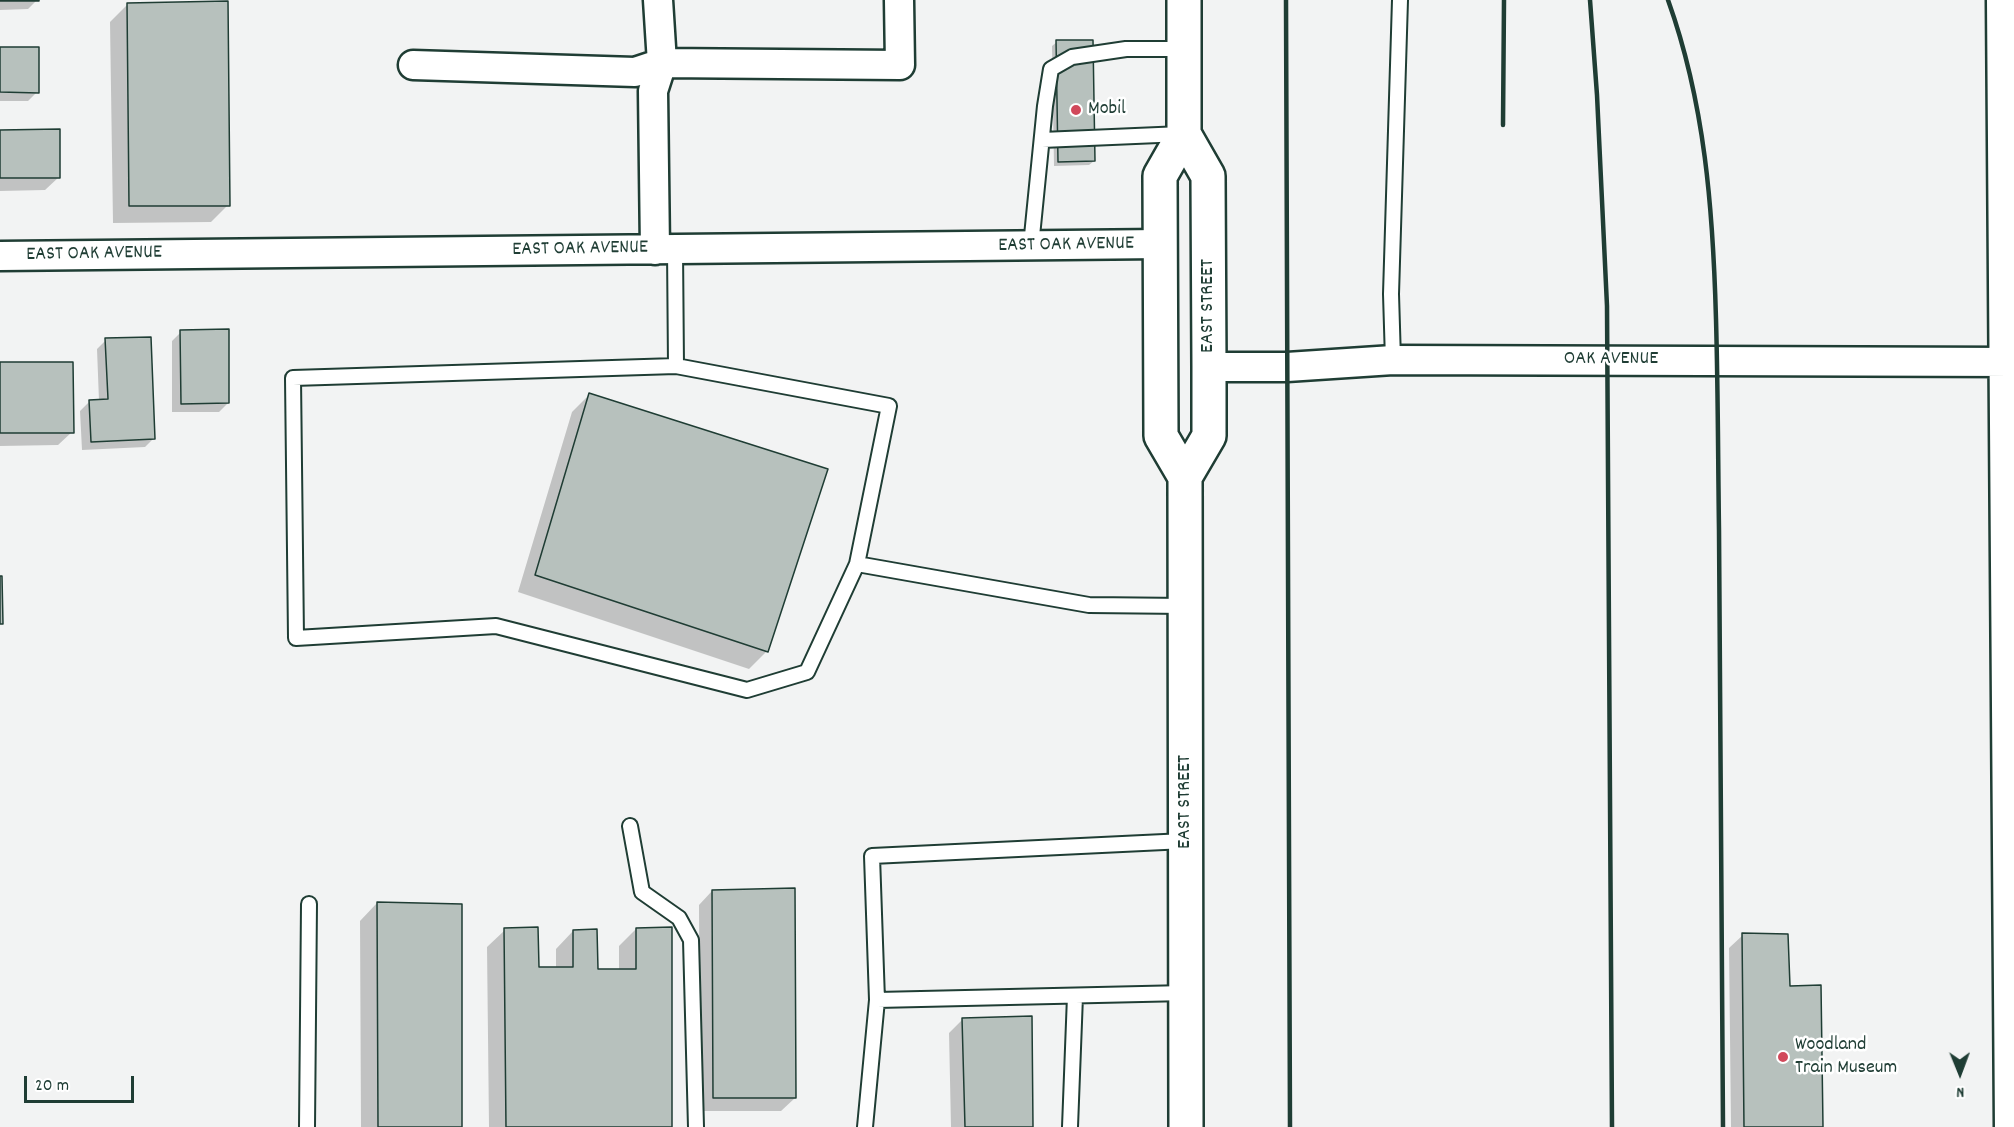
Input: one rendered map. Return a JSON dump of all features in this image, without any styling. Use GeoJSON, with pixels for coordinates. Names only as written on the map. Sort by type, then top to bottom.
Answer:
{"type":"FeatureCollection","features":[{"type":"Feature","properties":{"kind":"main road","name":"EAST STREET"},"geometry":{"type":"LineString","coordinates":[[1184,0],[1184,134],[1160,176],[1161,436],[1185,477]]}},
{"type":"Feature","properties":{"kind":"main road","name":"EAST STREET"},"geometry":{"type":"LineString","coordinates":[[1184,134],[1208,176],[1209,367],[1209,436],[1185,477],[1186,1127]]}},
{"type":"Feature","properties":{"kind":"street"},"geometry":{"type":"LineString","coordinates":[[658,0],[662,63],[653,92],[665,249]]}},
{"type":"Feature","properties":{"kind":"street"},"geometry":{"type":"LineString","coordinates":[[413,65],[635,72],[662,63],[900,65],[899,0]]}},
{"type":"Feature","properties":{"kind":"street"},"geometry":{"type":"LineString","coordinates":[[2001,0],[2009,362],[2009,1127]]}},
{"type":"Feature","properties":{"kind":"street","name":"EAST OAK AVENUE"},"geometry":{"type":"LineString","coordinates":[[0,256],[1161,244]]}},
{"type":"Feature","properties":{"kind":"street","name":"OAK AVENUE"},"geometry":{"type":"LineString","coordinates":[[1209,367],[1287,367],[1393,360],[2009,362]]}},
{"type":"Feature","properties":{"kind":"lane"},"geometry":{"type":"LineString","coordinates":[[1393,360],[1391,294],[1400,0]]}},
{"type":"Feature","properties":{"kind":"lane"},"geometry":{"type":"LineString","coordinates":[[1031,246],[1051,69],[1072,57],[1126,49],[1184,49]]}},
{"type":"Feature","properties":{"kind":"lane"},"geometry":{"type":"LineString","coordinates":[[1042,140],[1184,134]]}},
{"type":"Feature","properties":{"kind":"lane"},"geometry":{"type":"LineString","coordinates":[[665,249],[676,366]]}},
{"type":"Feature","properties":{"kind":"lane"},"geometry":{"type":"LineString","coordinates":[[676,366],[889,406],[857,564],[807,672],[747,690],[496,626],[296,638],[292,378],[676,366]]}},
{"type":"Feature","properties":{"kind":"lane"},"geometry":{"type":"LineString","coordinates":[[857,564],[1089,604],[1185,606]]}},
{"type":"Feature","properties":{"kind":"lane"},"geometry":{"type":"LineString","coordinates":[[630,826],[642,892],[679,918],[691,940],[696,1127]]}},
{"type":"Feature","properties":{"kind":"lane"},"geometry":{"type":"LineString","coordinates":[[865,1127],[877,1000],[873,856],[1186,841]]}},
{"type":"Feature","properties":{"kind":"lane"},"geometry":{"type":"LineString","coordinates":[[307,1127],[309,904]]}},
{"type":"Feature","properties":{"kind":"lane"},"geometry":{"type":"LineString","coordinates":[[877,1000],[1186,993]]}},
{"type":"Feature","properties":{"kind":"lane"},"geometry":{"type":"LineString","coordinates":[[1070,1127],[1075,996]]}},
{"type":"Feature","properties":{"kind":"building"},"geometry":{"type":"Polygon","coordinates":[[[39,0],[39,1],[0,1],[39,0]]]}},
{"type":"Feature","properties":{"kind":"building"},"geometry":{"type":"Polygon","coordinates":[[[228,1],[230,206],[129,206],[127,3],[228,1]]]}},
{"type":"Feature","properties":{"kind":"building"},"geometry":{"type":"Polygon","coordinates":[[[1056,40],[1093,40],[1095,161],[1058,162],[1056,40]]]}},
{"type":"Feature","properties":{"kind":"building"},"geometry":{"type":"Polygon","coordinates":[[[0,47],[39,47],[39,93],[0,92],[0,47]]]}},
{"type":"Feature","properties":{"kind":"building"},"geometry":{"type":"Polygon","coordinates":[[[60,129],[60,178],[0,178],[0,130],[60,129]]]}},
{"type":"Feature","properties":{"kind":"building"},"geometry":{"type":"Polygon","coordinates":[[[229,329],[229,403],[181,404],[180,330],[229,329]]]}},
{"type":"Feature","properties":{"kind":"building"},"geometry":{"type":"Polygon","coordinates":[[[151,337],[155,439],[91,442],[89,400],[108,399],[105,338],[151,337]]]}},
{"type":"Feature","properties":{"kind":"building"},"geometry":{"type":"Polygon","coordinates":[[[0,362],[73,362],[74,433],[0,433],[0,362]]]}},
{"type":"Feature","properties":{"kind":"building"},"geometry":{"type":"Polygon","coordinates":[[[589,393],[828,469],[768,652],[535,575],[589,393]]]}},
{"type":"Feature","properties":{"kind":"building"},"geometry":{"type":"Polygon","coordinates":[[[0,576],[2,576],[3,624],[0,624],[0,576]]]}},
{"type":"Feature","properties":{"kind":"building"},"geometry":{"type":"Polygon","coordinates":[[[795,888],[796,1098],[713,1098],[712,890],[795,888]]]}},
{"type":"Feature","properties":{"kind":"building"},"geometry":{"type":"Polygon","coordinates":[[[377,902],[462,904],[462,1127],[378,1127],[377,902]]]}},
{"type":"Feature","properties":{"kind":"building"},"geometry":{"type":"Polygon","coordinates":[[[538,927],[539,967],[573,967],[573,930],[597,929],[598,969],[636,969],[636,928],[672,927],[672,1127],[506,1127],[504,928],[538,927]]]}},
{"type":"Feature","properties":{"kind":"building","name":"Woodland Train Museum"},"geometry":{"type":"Polygon","coordinates":[[[1742,933],[1788,934],[1790,986],[1821,985],[1823,1127],[1744,1127],[1742,933]]]}},
{"type":"Feature","properties":{"kind":"building"},"geometry":{"type":"Polygon","coordinates":[[[1032,1016],[1033,1127],[965,1127],[962,1018],[1032,1016]]]}},
{"type":"Feature","properties":{"kind":"railway"},"geometry":{"type":"LineString","coordinates":[[1286,0],[1290,1127]]}},
{"type":"Feature","properties":{"kind":"railway"},"geometry":{"type":"LineString","coordinates":[[1503,125],[1504,0]]}},
{"type":"Feature","properties":{"kind":"railway"},"geometry":{"type":"LineString","coordinates":[[1590,0],[1607,306],[1612,1127]]}},
{"type":"Feature","properties":{"kind":"railway"},"geometry":{"type":"LineString","coordinates":[[1668,0],[1681,39],[1699,117],[1709,197],[1715,278],[1723,1127]]}},
{"type":"Feature","properties":{"kind":"place","name":"Mobil"},"geometry":{"type":"Point","coordinates":[1076,110]}},
{"type":"Feature","properties":{"kind":"place","name":"Woodland Train Museum"},"geometry":{"type":"Point","coordinates":[1783,1057]}}]}
